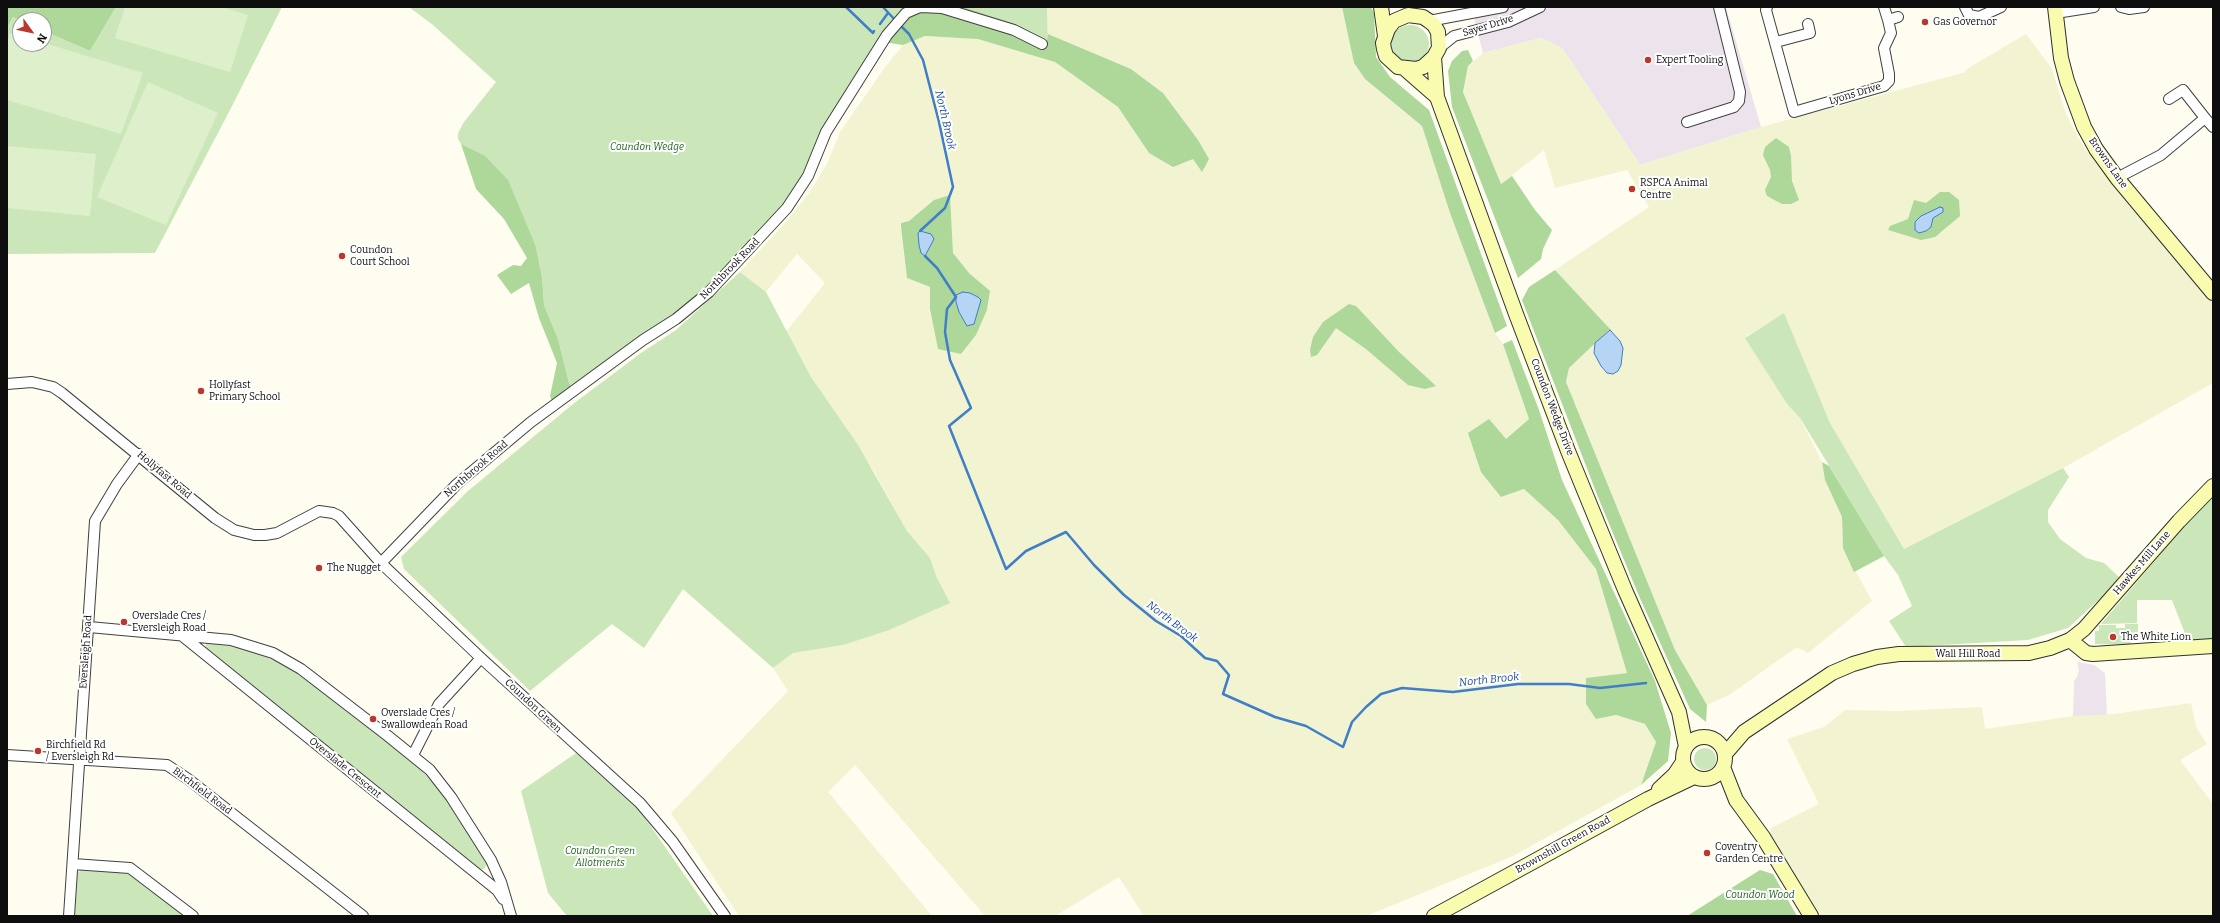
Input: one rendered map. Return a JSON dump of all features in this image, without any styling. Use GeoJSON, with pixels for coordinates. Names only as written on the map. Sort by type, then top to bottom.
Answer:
{"type":"FeatureCollection","features":[{"type":"Feature","properties":{"kind":"street","name":"Northbrook Road"},"geometry":{"type":"LineString","coordinates":[[382,562],[457,484],[516,435],[643,340],[676,319],[709,292],[787,208],[808,176],[826,132],[887,35],[906,13],[920,7],[942,8],[1014,30],[1042,44]]}},
{"type":"Feature","properties":{"kind":"street","name":"Coundon Wedge Drive"},"geometry":{"type":"LineString","coordinates":[[1381,7],[1385,36],[1383,44],[1386,56],[1398,67],[1405,69],[1437,97]]}},
{"type":"Feature","properties":{"kind":"street"},"geometry":{"type":"LineString","coordinates":[[1403,7],[1415,16],[1429,21]]}},
{"type":"Feature","properties":{"kind":"street","name":"Sayer Drive"},"geometry":{"type":"LineString","coordinates":[[1429,21],[1503,7]]}},
{"type":"Feature","properties":{"kind":"street","name":"Sayer Drive"},"geometry":{"type":"LineString","coordinates":[[1436,53],[1454,36],[1494,27],[1540,7]]}},
{"type":"Feature","properties":{"kind":"street"},"geometry":{"type":"LineString","coordinates":[[1687,122],[1734,107],[1739,101],[1740,92],[1719,7]]}},
{"type":"Feature","properties":{"kind":"street","name":"Lyons Drive"},"geometry":{"type":"LineString","coordinates":[[1767,7],[1766,10],[1776,42],[1790,113],[1884,86],[1889,81],[1884,48],[1891,33],[1888,20]]}},
{"type":"Feature","properties":{"kind":"street"},"geometry":{"type":"LineString","coordinates":[[1884,7],[1888,20],[1898,17]]}},
{"type":"Feature","properties":{"kind":"street"},"geometry":{"type":"LineString","coordinates":[[1965,7],[1969,14],[1978,16],[2001,7]]}},
{"type":"Feature","properties":{"kind":"street"},"geometry":{"type":"LineString","coordinates":[[2056,10],[2094,7]]}},
{"type":"Feature","properties":{"kind":"street"},"geometry":{"type":"LineString","coordinates":[[2121,7],[2130,10],[2144,7]]}},
{"type":"Feature","properties":{"kind":"street","name":"Browns Lane"},"geometry":{"type":"LineString","coordinates":[[2056,10],[2061,58],[2074,103],[2084,127],[2096,148],[2117,178],[2213,293]]}},
{"type":"Feature","properties":{"kind":"street"},"geometry":{"type":"LineString","coordinates":[[1385,36],[1394,21],[1401,17],[1415,16]]}},
{"type":"Feature","properties":{"kind":"street","name":"Coundon Wedge Drive"},"geometry":{"type":"LineString","coordinates":[[1429,21],[1434,25],[1438,32],[1436,53],[1437,97],[1516,314],[1566,443],[1625,590],[1679,712],[1686,747]]}},
{"type":"Feature","properties":{"kind":"street"},"geometry":{"type":"LineString","coordinates":[[1776,42],[1810,33]]}},
{"type":"Feature","properties":{"kind":"street"},"geometry":{"type":"LineString","coordinates":[[1405,69],[1423,67],[1436,53]]}},
{"type":"Feature","properties":{"kind":"street"},"geometry":{"type":"LineString","coordinates":[[2169,100],[2183,90],[2213,127]]}},
{"type":"Feature","properties":{"kind":"street"},"geometry":{"type":"LineString","coordinates":[[2117,178],[2161,155],[2205,118]]}},
{"type":"Feature","properties":{"kind":"street","name":"Hollyfast Road"},"geometry":{"type":"LineString","coordinates":[[7,384],[32,382],[53,387],[139,454],[215,518],[244,534],[254,535],[277,533],[313,512],[325,510]]}},
{"type":"Feature","properties":{"kind":"street","name":"Eversleigh Road"},"geometry":{"type":"LineString","coordinates":[[69,916],[96,516],[139,454]]}},
{"type":"Feature","properties":{"kind":"street","name":"Hawkes Mill Lane"},"geometry":{"type":"LineString","coordinates":[[2070,640],[2084,629],[2179,521],[2213,486]]}},
{"type":"Feature","properties":{"kind":"street","name":"Coundon Green"},"geometry":{"type":"LineString","coordinates":[[325,510],[339,516],[382,562],[481,658],[640,802],[673,842],[725,916]]}},
{"type":"Feature","properties":{"kind":"street","name":"Overslade Crescent"},"geometry":{"type":"LineString","coordinates":[[89,627],[180,634],[231,640],[256,647],[285,659],[312,677],[413,755],[430,770],[476,833],[491,860],[508,904],[511,916]]}},
{"type":"Feature","properties":{"kind":"street","name":"Overslade Crescent"},"geometry":{"type":"LineString","coordinates":[[180,634],[497,890],[508,904]]}},
{"type":"Feature","properties":{"kind":"street"},"geometry":{"type":"LineString","coordinates":[[2070,640],[2086,653],[2093,654],[2213,646]]}},
{"type":"Feature","properties":{"kind":"street","name":"Wall Hill Road"},"geometry":{"type":"LineString","coordinates":[[1724,760],[1739,736],[1832,673],[1853,664],[1877,657],[1899,654],[2029,653],[2050,648],[2070,640]]}},
{"type":"Feature","properties":{"kind":"street"},"geometry":{"type":"LineString","coordinates":[[413,755],[440,704],[481,658]]}},
{"type":"Feature","properties":{"kind":"street","name":"Coundon Wedge Drive"},"geometry":{"type":"LineString","coordinates":[[1679,712],[1696,730],[1711,738]]}},
{"type":"Feature","properties":{"kind":"street","name":"Wall Hill Road"},"geometry":{"type":"LineString","coordinates":[[1711,738],[1739,736]]}},
{"type":"Feature","properties":{"kind":"street"},"geometry":{"type":"LineString","coordinates":[[1648,799],[1675,774],[1683,762],[1686,747],[1697,738],[1711,738],[1723,747],[1724,760],[1736,800],[1767,844],[1811,916]]}},
{"type":"Feature","properties":{"kind":"street","name":"Birchfield Road"},"geometry":{"type":"LineString","coordinates":[[7,756],[160,764],[174,768],[363,916]]}},
{"type":"Feature","properties":{"kind":"street"},"geometry":{"type":"LineString","coordinates":[[1701,778],[1719,774],[1724,760]]}},
{"type":"Feature","properties":{"kind":"street"},"geometry":{"type":"LineString","coordinates":[[1683,762],[1688,772],[1701,778],[1736,800]]}},
{"type":"Feature","properties":{"kind":"street","name":"Brownshill Green Road"},"geometry":{"type":"LineString","coordinates":[[1434,916],[1648,799],[1701,778]]}},
{"type":"Feature","properties":{"kind":"street"},"geometry":{"type":"LineString","coordinates":[[73,864],[121,866],[134,870],[193,916]]}},
{"type":"Feature","properties":{"kind":"shaded area"},"geometry":{"type":"Polygon","coordinates":[[[1471,7],[1726,7],[1761,127],[1640,165],[1562,48],[1541,38],[1483,53],[1471,7]]]}},
{"type":"Feature","properties":{"kind":"shaded area"},"geometry":{"type":"Polygon","coordinates":[[[2077,662],[2094,665],[2105,673],[2107,716],[2073,718],[2074,681],[2079,670],[2077,662]]]}},
{"type":"Feature","properties":{"kind":"green space"},"geometry":{"type":"Polygon","coordinates":[[[7,7],[116,7],[90,51],[52,34],[52,12],[12,12],[12,19],[7,28],[7,7]]]}},
{"type":"Feature","properties":{"kind":"green space"},"geometry":{"type":"Polygon","coordinates":[[[116,7],[282,7],[155,253],[7,254],[7,28],[12,19],[12,52],[52,52],[52,34],[90,51],[116,7]]]}},
{"type":"Feature","properties":{"kind":"green space"},"geometry":{"type":"Polygon","coordinates":[[[125,7],[222,7],[248,15],[230,72],[115,38],[125,7]]]}},
{"type":"Feature","properties":{"kind":"green space","name":"Coundon Wedge"},"geometry":{"type":"Polygon","coordinates":[[[409,7],[904,7],[881,34],[821,130],[804,175],[783,206],[705,288],[673,315],[572,387],[569,383],[558,339],[544,305],[542,277],[536,247],[484,155],[461,144],[458,139],[458,133],[464,122],[496,82],[433,25],[409,7]]]}},
{"type":"Feature","properties":{"kind":"green space"},"geometry":{"type":"Polygon","coordinates":[[[904,7],[964,7],[1016,24],[1047,41],[1048,34],[1131,69],[1163,93],[1198,140],[1209,159],[1202,172],[1193,159],[1173,167],[1149,153],[1118,107],[1055,62],[978,39],[925,36],[903,45],[877,41],[904,7]]]}},
{"type":"Feature","properties":{"kind":"green space"},"geometry":{"type":"Polygon","coordinates":[[[964,7],[1047,7],[1048,41],[1016,24],[964,7]]]}},
{"type":"Feature","properties":{"kind":"green space"},"geometry":{"type":"Polygon","coordinates":[[[1047,7],[1342,7],[1354,63],[1365,79],[1422,126],[1450,213],[1495,333],[1503,344],[1529,419],[1506,439],[1501,497],[1524,489],[1558,520],[1596,569],[1627,673],[1587,678],[1596,719],[1616,715],[1645,724],[1656,742],[1641,785],[1513,856],[1366,916],[1144,916],[1119,877],[1055,916],[985,916],[855,765],[828,792],[932,916],[739,916],[671,813],[788,691],[773,668],[793,653],[843,645],[937,578],[930,558],[907,531],[875,473],[811,377],[786,332],[825,283],[797,254],[766,292],[740,272],[784,224],[810,192],[828,162],[840,132],[883,70],[903,45],[925,36],[981,39],[1055,62],[1118,107],[1149,153],[1209,159],[1163,93],[1131,69],[1048,34],[1047,7]],[[950,196],[934,200],[909,221],[900,223],[907,278],[930,287],[930,309],[938,348],[961,354],[976,335],[987,310],[990,292],[969,273],[953,253],[950,196]]]}},
{"type":"Feature","properties":{"kind":"green space"},"geometry":{"type":"Polygon","coordinates":[[[1342,7],[1371,7],[1374,13],[1376,57],[1390,77],[1429,110],[1507,326],[1495,333],[1450,213],[1422,126],[1365,79],[1354,63],[1342,7]]]}},
{"type":"Feature","properties":{"kind":"green space"},"geometry":{"type":"Polygon","coordinates":[[[1406,25],[1414,25],[1424,30],[1428,37],[1428,51],[1424,58],[1414,63],[1406,63],[1396,58],[1394,55],[1391,48],[1391,40],[1396,30],[1399,28],[1406,25]]]}},
{"type":"Feature","properties":{"kind":"green space"},"geometry":{"type":"Polygon","coordinates":[[[10,33],[12,34],[12,52],[52,52],[52,45],[143,73],[121,134],[7,100],[7,43],[10,33]]]}},
{"type":"Feature","properties":{"kind":"green space"},"geometry":{"type":"Polygon","coordinates":[[[2026,34],[2052,69],[2066,114],[2083,146],[2126,202],[2213,302],[2213,383],[2063,468],[1904,549],[1830,423],[1784,314],[1745,337],[1787,404],[1800,418],[1822,462],[1825,480],[1842,517],[1843,548],[1872,601],[1808,653],[1797,647],[1729,695],[1707,705],[1675,650],[1566,382],[1569,368],[1610,329],[1555,270],[1649,207],[1627,170],[1555,188],[1544,150],[1501,184],[1463,92],[1468,66],[1483,53],[1541,38],[1562,48],[1640,165],[1761,127],[1966,72],[1965,70],[2026,34]]]}},
{"type":"Feature","properties":{"kind":"green space"},"geometry":{"type":"Polygon","coordinates":[[[1468,50],[1473,61],[1468,66],[1463,92],[1501,184],[1512,176],[1535,210],[1552,230],[1543,249],[1541,259],[1518,278],[1452,107],[1448,71],[1452,61],[1462,51],[1468,50]]]}},
{"type":"Feature","properties":{"kind":"green space"},"geometry":{"type":"Polygon","coordinates":[[[148,82],[218,113],[166,225],[97,197],[148,82]]]}},
{"type":"Feature","properties":{"kind":"green space"},"geometry":{"type":"Polygon","coordinates":[[[1776,138],[1789,147],[1791,156],[1792,181],[1799,200],[1791,204],[1782,204],[1767,196],[1765,190],[1771,177],[1770,170],[1763,155],[1765,147],[1776,138]]]}},
{"type":"Feature","properties":{"kind":"green space"},"geometry":{"type":"Polygon","coordinates":[[[461,144],[484,155],[508,180],[536,247],[542,277],[544,305],[558,339],[569,383],[572,387],[552,402],[550,396],[557,363],[539,318],[529,283],[511,294],[497,275],[513,265],[521,266],[527,258],[504,219],[476,189],[461,144]]]}},
{"type":"Feature","properties":{"kind":"green space"},"geometry":{"type":"Polygon","coordinates":[[[7,146],[96,154],[90,216],[7,208],[7,146]]]}},
{"type":"Feature","properties":{"kind":"green space"},"geometry":{"type":"Polygon","coordinates":[[[1940,192],[1949,192],[1959,200],[1960,216],[1935,237],[1921,240],[1888,230],[1890,226],[1908,219],[1914,200],[1926,203],[1940,192]]]}},
{"type":"Feature","properties":{"kind":"green space"},"geometry":{"type":"Polygon","coordinates":[[[950,195],[953,253],[969,273],[990,291],[987,310],[976,335],[961,354],[938,349],[930,309],[930,287],[907,278],[901,227],[901,223],[909,221],[934,200],[950,195]]]}},
{"type":"Feature","properties":{"kind":"green space"},"geometry":{"type":"Polygon","coordinates":[[[1555,270],[1610,329],[1569,368],[1566,382],[1675,650],[1707,705],[1706,722],[1690,709],[1639,596],[1598,497],[1522,300],[1529,287],[1555,270]]]}},
{"type":"Feature","properties":{"kind":"green space"},"geometry":{"type":"Polygon","coordinates":[[[740,272],[766,292],[811,377],[858,445],[907,531],[930,558],[937,578],[950,603],[889,630],[843,645],[793,653],[773,668],[683,589],[644,648],[612,624],[530,691],[404,569],[401,557],[468,491],[573,404],[641,353],[676,330],[740,272]]]}},
{"type":"Feature","properties":{"kind":"green space"},"geometry":{"type":"Polygon","coordinates":[[[1349,304],[1356,306],[1399,352],[1436,386],[1425,389],[1408,385],[1366,349],[1336,328],[1317,355],[1311,357],[1310,350],[1313,337],[1323,322],[1349,304]]]}},
{"type":"Feature","properties":{"kind":"green space"},"geometry":{"type":"Polygon","coordinates":[[[1784,313],[1830,423],[1904,549],[2063,468],[2069,477],[2048,510],[2048,522],[2060,539],[2086,558],[2104,563],[2119,577],[2105,594],[2068,628],[2028,640],[1906,647],[1889,621],[1912,606],[1898,575],[1884,556],[1800,418],[1787,404],[1745,338],[1784,313]]]}},
{"type":"Feature","properties":{"kind":"green space"},"geometry":{"type":"Polygon","coordinates":[[[1512,340],[1539,410],[1562,480],[1655,681],[1671,733],[1668,761],[1641,785],[1656,742],[1645,724],[1616,715],[1596,719],[1586,704],[1586,678],[1627,673],[1596,569],[1558,520],[1524,489],[1501,497],[1481,472],[1468,433],[1489,419],[1506,439],[1529,419],[1503,344],[1512,340]]]}},
{"type":"Feature","properties":{"kind":"green space"},"geometry":{"type":"Polygon","coordinates":[[[1822,462],[1829,466],[1884,556],[1854,572],[1843,548],[1842,517],[1825,480],[1822,462]]]}},
{"type":"Feature","properties":{"kind":"green space"},"geometry":{"type":"Polygon","coordinates":[[[2213,498],[2213,639],[2186,642],[2184,631],[2172,600],[2137,600],[2137,623],[2101,624],[2195,514],[2213,498]]]}},
{"type":"Feature","properties":{"kind":"green space","name":"The White Lion"},"geometry":{"type":"Polygon","coordinates":[[[2125,624],[2138,624],[2138,633],[2131,633],[2131,645],[2095,644],[2095,631],[2099,631],[2099,625],[2116,625],[2116,628],[2125,628],[2125,624]]]}},
{"type":"Feature","properties":{"kind":"green space"},"geometry":{"type":"Polygon","coordinates":[[[210,642],[249,650],[288,666],[407,755],[438,788],[479,847],[488,862],[484,869],[477,870],[205,649],[206,644],[210,642]]]}},
{"type":"Feature","properties":{"kind":"green space"},"geometry":{"type":"Polygon","coordinates":[[[2191,703],[2196,727],[2207,744],[2180,760],[2213,804],[2213,916],[1817,916],[1770,838],[1771,828],[1819,804],[1787,739],[1824,727],[1845,710],[1899,711],[1982,707],[1985,729],[2073,716],[2114,714],[2191,703]]]}},
{"type":"Feature","properties":{"kind":"green space"},"geometry":{"type":"Polygon","coordinates":[[[1705,748],[1713,751],[1716,759],[1713,767],[1705,770],[1697,767],[1694,759],[1697,751],[1705,748]]]}},
{"type":"Feature","properties":{"kind":"green space","name":"Coundon Green Allotments"},"geometry":{"type":"Polygon","coordinates":[[[576,753],[624,794],[643,815],[713,916],[567,916],[548,893],[521,791],[576,753]]]}},
{"type":"Feature","properties":{"kind":"green space"},"geometry":{"type":"Polygon","coordinates":[[[82,869],[129,871],[187,916],[72,916],[76,874],[82,869]]]}},
{"type":"Feature","properties":{"kind":"green space","name":"Coundon Wood"},"geometry":{"type":"Polygon","coordinates":[[[1760,870],[1773,874],[1797,916],[1687,916],[1760,870]]]}},
{"type":"Feature","properties":{"kind":"water"},"geometry":{"type":"Polygon","coordinates":[[[1940,207],[1943,208],[1943,212],[1933,218],[1931,227],[1926,231],[1919,233],[1915,230],[1915,222],[1921,216],[1940,207]]]}},
{"type":"Feature","properties":{"kind":"water"},"geometry":{"type":"Polygon","coordinates":[[[920,231],[931,234],[934,239],[925,256],[921,253],[919,245],[918,233],[920,231]]]}},
{"type":"Feature","properties":{"kind":"water"},"geometry":{"type":"Polygon","coordinates":[[[963,292],[970,293],[981,300],[974,324],[967,326],[959,312],[956,302],[956,295],[963,292]]]}},
{"type":"Feature","properties":{"kind":"water"},"geometry":{"type":"Polygon","coordinates":[[[1610,330],[1620,341],[1623,348],[1621,365],[1618,371],[1613,374],[1607,373],[1601,366],[1594,353],[1595,343],[1610,330]]]}},
{"type":"Feature","properties":{"kind":"waterway","name":"North Brook"},"geometry":{"type":"LineString","coordinates":[[846,7],[873,33],[874,31]]}},
{"type":"Feature","properties":{"kind":"waterway","name":"North Brook"},"geometry":{"type":"LineString","coordinates":[[883,7],[896,21]]}},
{"type":"Feature","properties":{"kind":"waterway","name":"North Brook"},"geometry":{"type":"LineString","coordinates":[[880,24],[888,13]]}},
{"type":"Feature","properties":{"kind":"waterway","name":"North Brook"},"geometry":{"type":"LineString","coordinates":[[900,25],[909,34],[923,60],[939,122],[953,187],[945,208],[920,231]]}},
{"type":"Feature","properties":{"kind":"waterway","name":"North Brook"},"geometry":{"type":"LineString","coordinates":[[925,256],[937,268],[956,297],[947,309],[945,332],[950,360],[971,408],[949,426],[1006,569],[1026,551],[1066,532],[1094,565],[1124,595],[1156,621],[1181,636],[1205,658],[1217,661],[1229,675],[1223,694],[1275,717],[1306,726],[1343,747],[1352,722],[1366,707],[1381,694],[1402,688],[1453,692],[1518,684],[1569,684],[1600,688],[1646,683]]}},
{"type":"Feature","properties":{"kind":"place","name":"Gas Governor"},"geometry":{"type":"Point","coordinates":[1925,22]}},
{"type":"Feature","properties":{"kind":"place","name":"Expert Tooling"},"geometry":{"type":"Point","coordinates":[1648,60]}},
{"type":"Feature","properties":{"kind":"place","name":"RSPCA Animal Centre"},"geometry":{"type":"Point","coordinates":[1632,189]}},
{"type":"Feature","properties":{"kind":"place","name":"Coundon Court School"},"geometry":{"type":"Point","coordinates":[342,256]}},
{"type":"Feature","properties":{"kind":"place","name":"Hollyfast Primary School"},"geometry":{"type":"Point","coordinates":[201,391]}},
{"type":"Feature","properties":{"kind":"place","name":"The Nugget"},"geometry":{"type":"Point","coordinates":[319,568]}},
{"type":"Feature","properties":{"kind":"place","name":"Overslade Cres / Eversleigh Road"},"geometry":{"type":"Point","coordinates":[124,622]}},
{"type":"Feature","properties":{"kind":"place","name":"The White Lion"},"geometry":{"type":"Point","coordinates":[2113,637]}},
{"type":"Feature","properties":{"kind":"place","name":"Overslade Cres / Swallowdean Road"},"geometry":{"type":"Point","coordinates":[373,719]}},
{"type":"Feature","properties":{"kind":"place","name":"Birchfield Rd / Eversleigh Rd"},"geometry":{"type":"Point","coordinates":[38,751]}},
{"type":"Feature","properties":{"kind":"place","name":"Coventry Garden Centre"},"geometry":{"type":"Point","coordinates":[1707,853]}}]}
